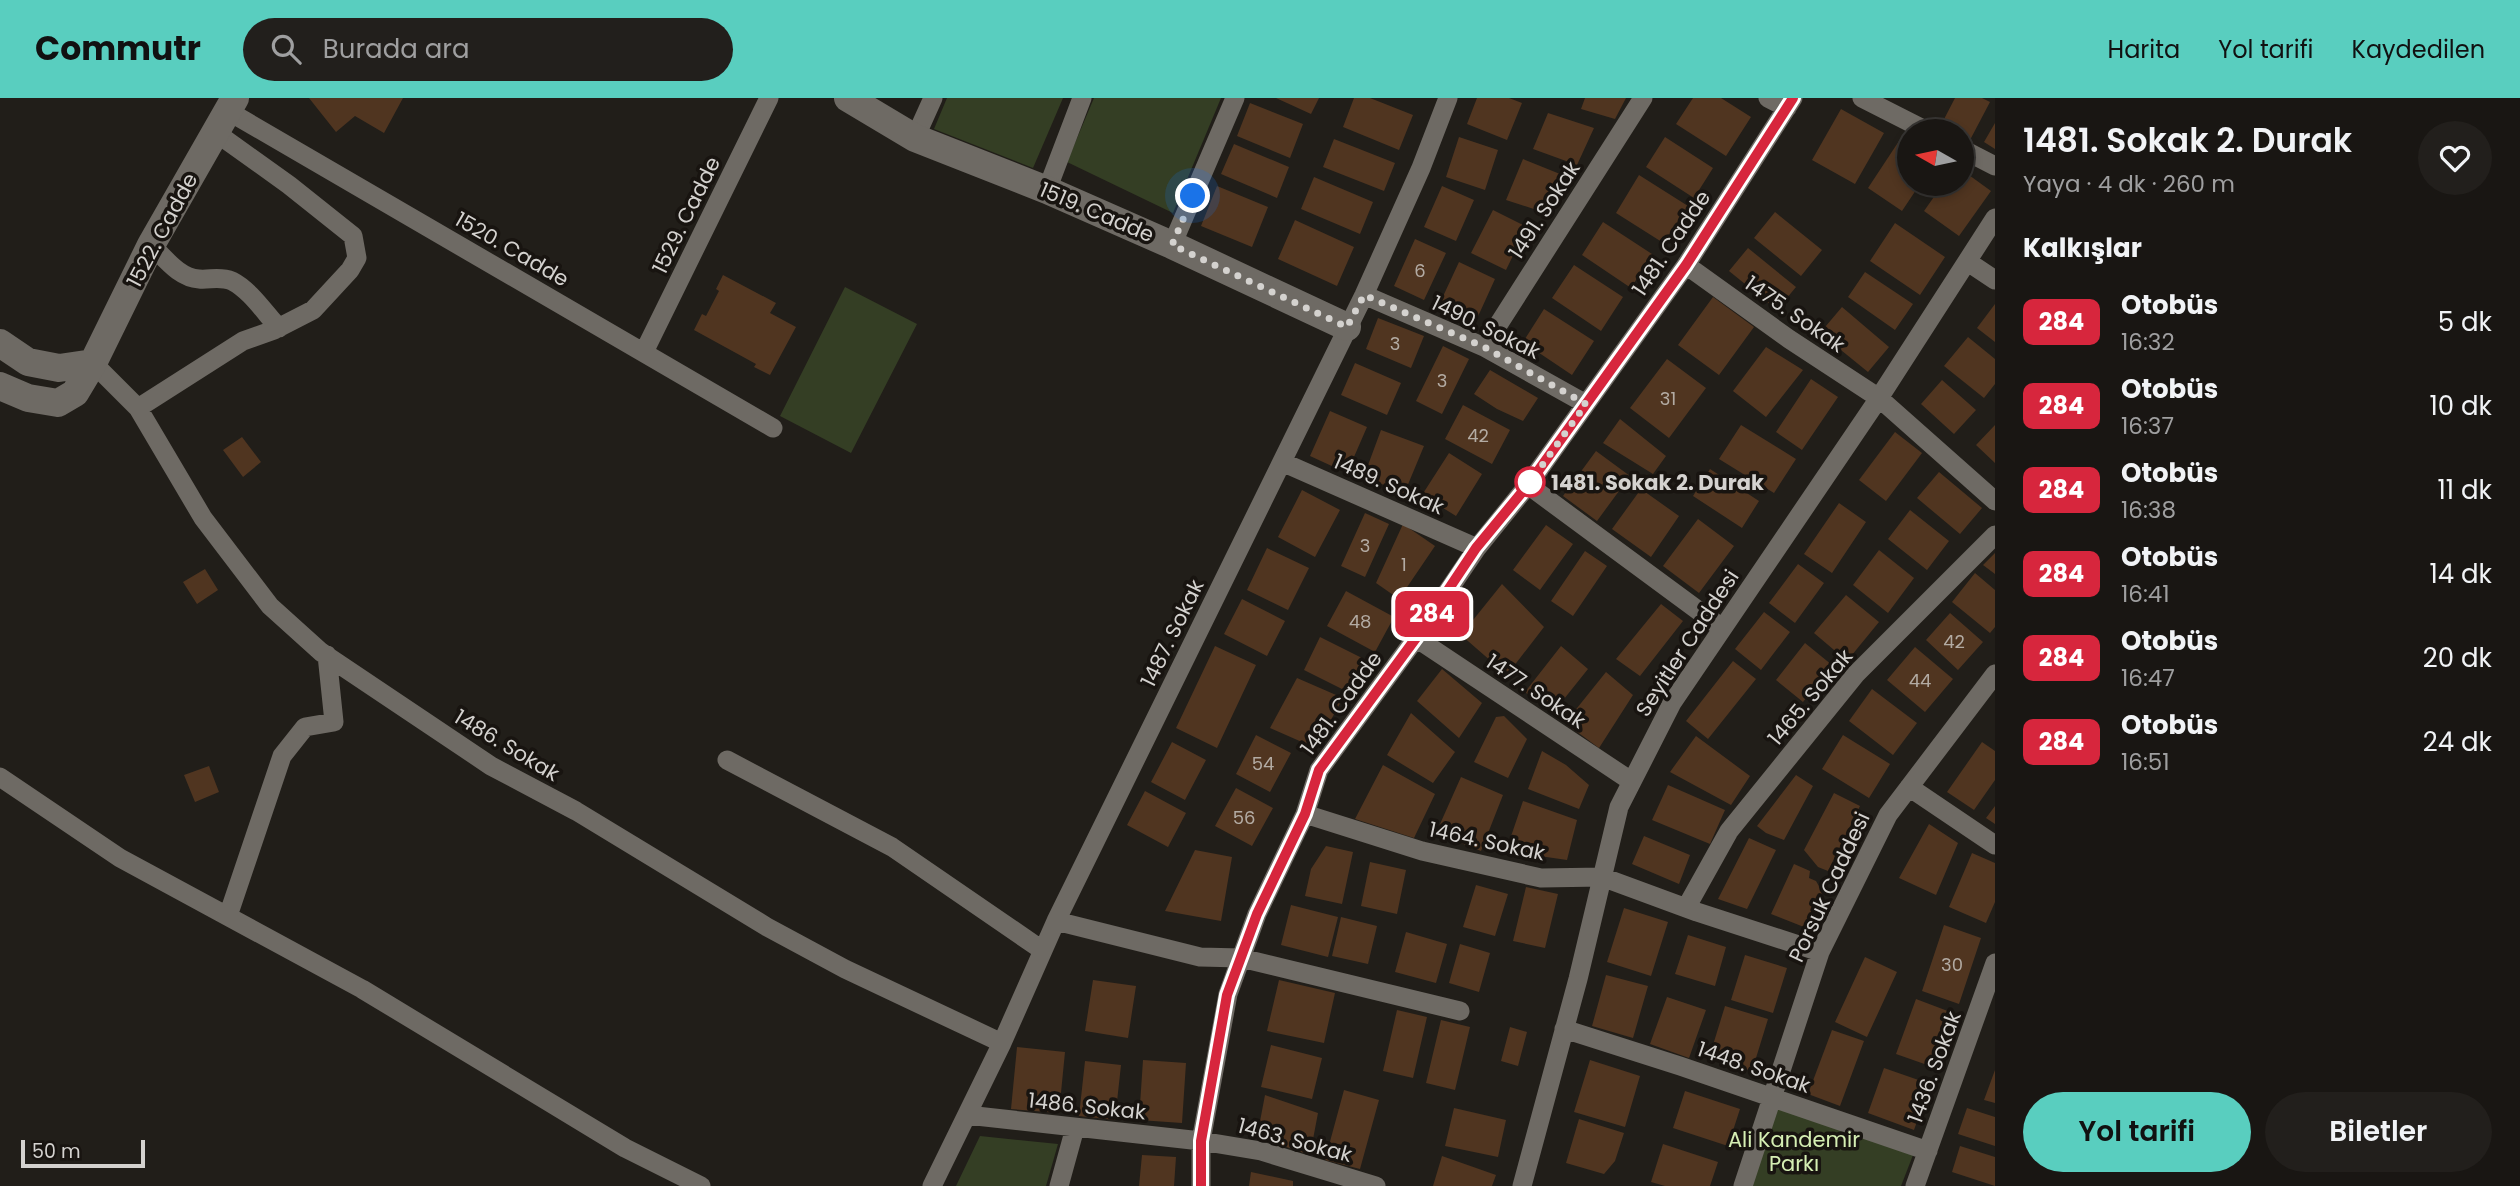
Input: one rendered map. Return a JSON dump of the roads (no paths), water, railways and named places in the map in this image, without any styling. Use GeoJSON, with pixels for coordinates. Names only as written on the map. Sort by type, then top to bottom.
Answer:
{"type":"FeatureCollection","features":[{"type":"Feature","properties":{"kind":"street","name":"1529. Cadde"},"geometry":{"type":"LineString","coordinates":[[644,352],[769,98]]}},
{"type":"Feature","properties":{"kind":"street","name":"1519. Cadde"},"geometry":{"type":"LineString","coordinates":[[848,98],[915,138],[1047,190],[1347,327]]}},
{"type":"Feature","properties":{"kind":"street"},"geometry":{"type":"LineString","coordinates":[[915,138],[933,98]]}},
{"type":"Feature","properties":{"kind":"street"},"geometry":{"type":"LineString","coordinates":[[1047,190],[1082,98]]}},
{"type":"Feature","properties":{"kind":"street"},"geometry":{"type":"LineString","coordinates":[[1172,245],[1235,98]]}},
{"type":"Feature","properties":{"kind":"street","name":"1487. Sokak"},"geometry":{"type":"LineString","coordinates":[[932,1186],[1002,1043],[1056,921],[1364,295],[1421,168],[1448,98]]}},
{"type":"Feature","properties":{"kind":"street","name":"1491. Sokak"},"geometry":{"type":"LineString","coordinates":[[1484,347],[1643,98]]}},
{"type":"Feature","properties":{"kind":"street"},"geometry":{"type":"LineString","coordinates":[[1768,98],[1790,103]]}},
{"type":"Feature","properties":{"kind":"street"},"geometry":{"type":"LineString","coordinates":[[1863,98],[1904,119]]}},
{"type":"Feature","properties":{"kind":"street","name":"1481. Cadde"},"geometry":{"type":"LineString","coordinates":[[1200,1186],[1201,1141],[1227,995],[1257,914],[1305,814],[1319,770],[1416,638],[1476,548],[1528,485],[1686,265],[1790,103]]}},
{"type":"Feature","properties":{"kind":"street","name":"1520. Cadde"},"geometry":{"type":"LineString","coordinates":[[226,114],[773,428]]}},
{"type":"Feature","properties":{"kind":"street"},"geometry":{"type":"LineString","coordinates":[[138,408],[243,341],[279,328],[313,310],[350,270],[357,258],[353,236],[289,185],[226,114]]}},
{"type":"Feature","properties":{"kind":"street","name":"1522. Cadde"},"geometry":{"type":"LineString","coordinates":[[0,386],[28,398],[58,403],[75,393],[93,363],[151,245],[226,114]]}},
{"type":"Feature","properties":{"kind":"street"},"geometry":{"type":"LineString","coordinates":[[1974,155],[1995,166]]}},
{"type":"Feature","properties":{"kind":"street","name":"Seyitler Caddesi"},"geometry":{"type":"LineString","coordinates":[[1522,1186],[1619,807],[1631,781],[1672,703],[1878,398],[1995,218]]}},
{"type":"Feature","properties":{"kind":"street"},"geometry":{"type":"LineString","coordinates":[[151,245],[185,277],[201,280],[214,277],[231,281],[246,292],[279,328]]}},
{"type":"Feature","properties":{"kind":"street"},"geometry":{"type":"LineString","coordinates":[[1968,262],[1995,280]]}},
{"type":"Feature","properties":{"kind":"street","name":"1475. Sokak"},"geometry":{"type":"LineString","coordinates":[[1686,265],[1789,339],[1878,398],[1995,501]]}},
{"type":"Feature","properties":{"kind":"street","name":"1490. Sokak"},"geometry":{"type":"LineString","coordinates":[[1364,295],[1484,347],[1586,404]]}},
{"type":"Feature","properties":{"kind":"street"},"geometry":{"type":"LineString","coordinates":[[0,343],[28,362],[59,368],[93,363]]}},
{"type":"Feature","properties":{"kind":"street","name":"1486. Sokak"},"geometry":{"type":"LineString","coordinates":[[93,363],[138,408],[203,518],[270,606],[327,655],[491,766],[576,811],[768,927],[845,969],[1002,1043]]}},
{"type":"Feature","properties":{"kind":"street","name":"1489. Sokak"},"geometry":{"type":"LineString","coordinates":[[1282,462],[1476,548]]}},
{"type":"Feature","properties":{"kind":"street"},"geometry":{"type":"LineString","coordinates":[[1528,485],[1722,628]]}},
{"type":"Feature","properties":{"kind":"street","name":"1465. Sokak"},"geometry":{"type":"LineString","coordinates":[[1686,908],[1729,831],[1856,674],[1995,535]]}},
{"type":"Feature","properties":{"kind":"street","name":"1477. Sokak"},"geometry":{"type":"LineString","coordinates":[[1416,638],[1631,781]]}},
{"type":"Feature","properties":{"kind":"street"},"geometry":{"type":"LineString","coordinates":[[228,916],[282,756],[305,727],[334,722],[327,655]]}},
{"type":"Feature","properties":{"kind":"street","name":"Porsuk Caddesi"},"geometry":{"type":"LineString","coordinates":[[1743,1186],[1774,1099],[1820,952],[1888,815],[1995,674]]}},
{"type":"Feature","properties":{"kind":"street"},"geometry":{"type":"LineString","coordinates":[[727,760],[892,847],[1042,950]]}},
{"type":"Feature","properties":{"kind":"street"},"geometry":{"type":"LineString","coordinates":[[3,785],[120,858],[362,989],[625,1147],[701,1186]]}},
{"type":"Feature","properties":{"kind":"street"},"geometry":{"type":"LineString","coordinates":[[1909,787],[1995,845]]}},
{"type":"Feature","properties":{"kind":"street","name":"1464. Sokak"},"geometry":{"type":"LineString","coordinates":[[1305,814],[1422,851],[1541,878],[1602,877],[1820,952]]}},
{"type":"Feature","properties":{"kind":"street"},"geometry":{"type":"LineString","coordinates":[[1056,921],[1200,957],[1241,958],[1460,1011]]}},
{"type":"Feature","properties":{"kind":"street","name":"1436. Sokak"},"geometry":{"type":"LineString","coordinates":[[1915,1186],[1989,998],[1995,962]]}},
{"type":"Feature","properties":{"kind":"street","name":"1448. Sokak"},"geometry":{"type":"LineString","coordinates":[[1564,1029],[1928,1151]]}},
{"type":"Feature","properties":{"kind":"street","name":"1486. Sokak"},"geometry":{"type":"LineString","coordinates":[[967,1115],[1201,1141]]}},
{"type":"Feature","properties":{"kind":"street"},"geometry":{"type":"LineString","coordinates":[[1059,1186],[1075,1128]]}},
{"type":"Feature","properties":{"kind":"street","name":"1463. Sokak"},"geometry":{"type":"LineString","coordinates":[[1201,1141],[1261,1151],[1376,1186]]}},
{"type":"Feature","properties":{"kind":"place","name":"1481. Sokak 2. Durak"},"geometry":{"type":"Point","coordinates":[1530,482]}},
{"type":"Feature","properties":{"kind":"park label","name":"Ali Kandemir Parkı"},"geometry":{"type":"Point","coordinates":[1794,1151]}}]}
